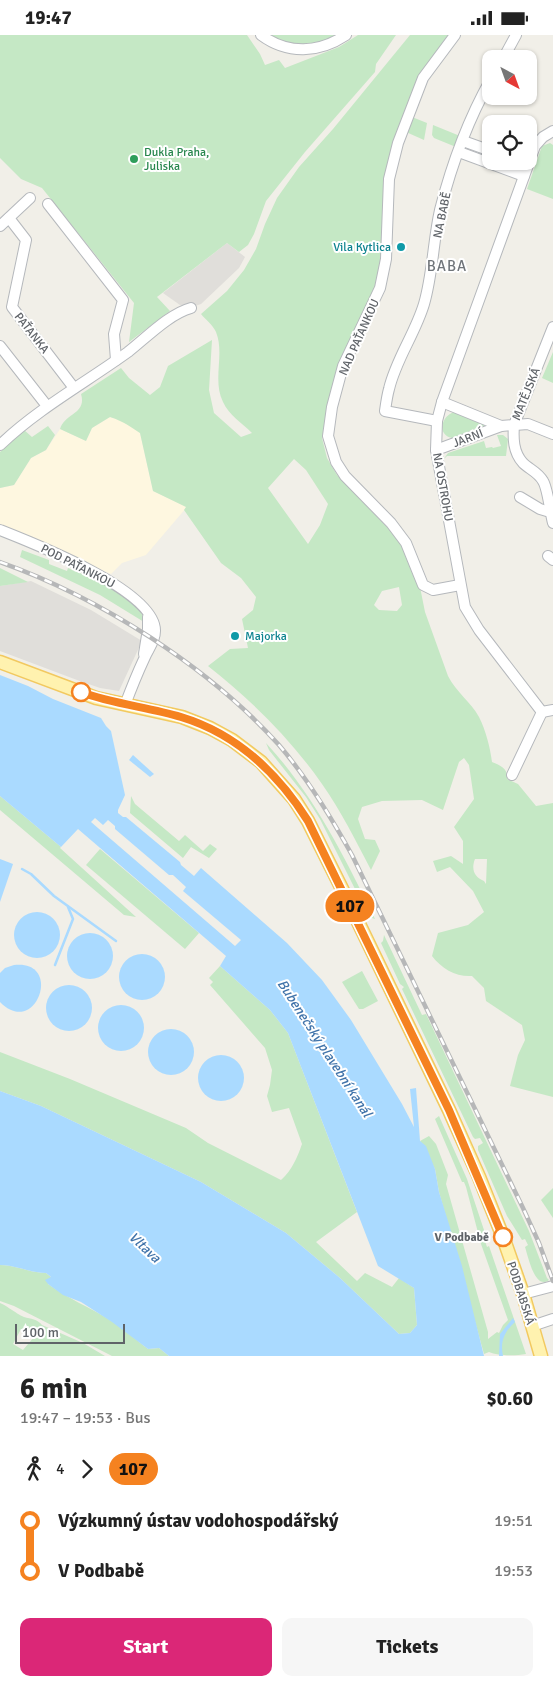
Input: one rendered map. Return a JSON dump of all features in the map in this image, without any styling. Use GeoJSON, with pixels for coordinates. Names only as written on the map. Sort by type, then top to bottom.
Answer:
{"type":"FeatureCollection","features":[{"type":"Feature","properties":{"kind":"main road","name":"PODBABSKÁ"},"geometry":{"type":"LineString","coordinates":[[0,662],[96,698],[182,717],[220,733],[261,762],[294,799],[312,829],[449,1110],[494,1213],[523,1294],[541,1356]]}},
{"type":"Feature","properties":{"kind":"street"},"geometry":{"type":"LineString","coordinates":[[261,35],[277,44],[297,50],[322,47],[346,35]]}},
{"type":"Feature","properties":{"kind":"street","name":"NAD PAŤANKOU"},"geometry":{"type":"LineString","coordinates":[[455,35],[424,78],[398,143],[387,195],[387,250],[380,288],[344,366],[332,407],[328,436],[336,462],[345,476],[391,523],[406,543],[423,585],[433,590],[460,585]]}},
{"type":"Feature","properties":{"kind":"street"},"geometry":{"type":"LineString","coordinates":[[508,50],[516,35]]}},
{"type":"Feature","properties":{"kind":"street","name":"NA BABĚ"},"geometry":{"type":"LineString","coordinates":[[438,421],[385,411],[389,388],[424,305],[432,270],[440,211],[462,141],[482,95]]}},
{"type":"Feature","properties":{"kind":"street","name":"NA OSTROHU"},"geometry":{"type":"LineString","coordinates":[[537,143],[546,134],[553,131]]}},
{"type":"Feature","properties":{"kind":"street"},"geometry":{"type":"LineString","coordinates":[[462,141],[482,148]]}},
{"type":"Feature","properties":{"kind":"street"},"geometry":{"type":"LineString","coordinates":[[459,151],[524,176]]}},
{"type":"Feature","properties":{"kind":"street","name":"NA OSTROHU"},"geometry":{"type":"LineString","coordinates":[[526,170],[442,402],[438,421],[436,450],[465,607],[479,630],[542,712]]}},
{"type":"Feature","properties":{"kind":"street"},"geometry":{"type":"LineString","coordinates":[[0,226],[30,198]]}},
{"type":"Feature","properties":{"kind":"street"},"geometry":{"type":"LineString","coordinates":[[48,204],[123,300],[114,334],[116,360]]}},
{"type":"Feature","properties":{"kind":"street","name":"PAŤANKA"},"geometry":{"type":"LineString","coordinates":[[9,218],[26,240],[12,307],[74,388]]}},
{"type":"Feature","properties":{"kind":"street"},"geometry":{"type":"LineString","coordinates":[[0,445],[47,406],[116,360],[180,312],[191,309]]}},
{"type":"Feature","properties":{"kind":"street","name":"MATĚJSKÁ"},"geometry":{"type":"LineString","coordinates":[[553,327],[514,425],[513,437],[515,451],[523,462],[537,473],[544,482],[553,523]]}},
{"type":"Feature","properties":{"kind":"street"},"geometry":{"type":"LineString","coordinates":[[0,346],[47,406]]}},
{"type":"Feature","properties":{"kind":"street","name":"JARNÍ"},"geometry":{"type":"LineString","coordinates":[[442,402],[501,426]]}},
{"type":"Feature","properties":{"kind":"street","name":"JARNÍ"},"geometry":{"type":"LineString","coordinates":[[436,450],[501,426],[528,424],[553,434]]}},
{"type":"Feature","properties":{"kind":"street"},"geometry":{"type":"LineString","coordinates":[[520,497],[540,509],[550,512]]}},
{"type":"Feature","properties":{"kind":"street","name":"POD PAŤANKOU"},"geometry":{"type":"LineString","coordinates":[[0,530],[105,577],[136,599],[148,614],[155,628],[154,638],[125,705]]}},
{"type":"Feature","properties":{"kind":"street"},"geometry":{"type":"LineString","coordinates":[[512,775],[542,712],[553,710]]}},
{"type":"Feature","properties":{"kind":"street"},"geometry":{"type":"LineString","coordinates":[[523,1294],[553,1286]]}},
{"type":"Feature","properties":{"kind":"street"},"geometry":{"type":"LineString","coordinates":[[532,1326],[553,1319]]}},
{"type":"Feature","properties":{"kind":"shaded area"},"geometry":{"type":"Polygon","coordinates":[[[227,243],[245,257],[239,268],[201,304],[192,307],[180,305],[163,293],[227,243]]]}},
{"type":"Feature","properties":{"kind":"shaded area"},"geometry":{"type":"Polygon","coordinates":[[[110,417],[126,422],[140,433],[153,491],[187,507],[146,555],[122,563],[111,574],[0,524],[0,488],[14,485],[31,458],[46,450],[60,429],[86,441],[92,428],[110,417]]]}},
{"type":"Feature","properties":{"kind":"shaded area"},"geometry":{"type":"Polygon","coordinates":[[[31,581],[91,610],[142,641],[119,691],[100,688],[0,651],[0,586],[31,581]]]}},
{"type":"Feature","properties":{"kind":"green space","name":"Dukla Praha, Juliska"},"geometry":{"type":"Polygon","coordinates":[[[0,35],[247,35],[265,65],[279,60],[285,68],[339,47],[358,35],[396,35],[376,64],[375,72],[305,152],[266,201],[248,245],[239,252],[227,243],[157,297],[170,311],[129,342],[134,303],[42,188],[21,179],[0,158],[0,35]]]}},
{"type":"Feature","properties":{"kind":"green space"},"geometry":{"type":"Polygon","coordinates":[[[270,35],[337,35],[311,44],[295,44],[270,35]]]}},
{"type":"Feature","properties":{"kind":"green space"},"geometry":{"type":"Polygon","coordinates":[[[410,35],[449,35],[394,141],[383,253],[375,288],[330,397],[322,438],[327,458],[337,475],[405,546],[418,577],[425,612],[448,676],[479,717],[484,728],[492,762],[503,768],[507,779],[518,784],[536,806],[553,803],[553,1097],[510,1086],[518,1055],[525,1040],[522,1025],[486,1001],[484,988],[472,976],[460,975],[450,971],[440,965],[432,956],[438,933],[468,925],[484,912],[473,891],[450,867],[437,872],[433,861],[451,856],[463,864],[463,841],[454,827],[474,799],[469,765],[464,758],[459,762],[443,810],[422,800],[382,801],[362,807],[358,819],[365,839],[375,840],[380,851],[371,870],[336,805],[310,767],[269,721],[208,666],[230,649],[248,648],[242,619],[253,610],[256,597],[241,578],[221,563],[184,510],[186,507],[153,491],[140,433],[123,422],[110,417],[92,428],[86,441],[60,429],[66,420],[81,406],[81,394],[121,368],[129,378],[150,395],[160,387],[168,366],[212,340],[209,390],[214,413],[241,437],[252,433],[232,415],[223,402],[218,376],[219,349],[216,332],[201,314],[227,291],[244,270],[256,249],[277,198],[299,167],[333,129],[410,35]],[[294,459],[268,488],[308,544],[320,525],[328,504],[306,470],[294,459]],[[399,587],[382,591],[374,605],[379,610],[397,611],[402,605],[399,587]],[[475,859],[473,869],[476,875],[486,884],[487,859],[475,859]]]}},
{"type":"Feature","properties":{"kind":"green space"},"geometry":{"type":"Polygon","coordinates":[[[412,117],[427,123],[424,140],[406,132],[412,117]]]}},
{"type":"Feature","properties":{"kind":"green space"},"geometry":{"type":"Polygon","coordinates":[[[433,125],[460,136],[456,147],[434,138],[432,135],[433,125]]]}},
{"type":"Feature","properties":{"kind":"green space"},"geometry":{"type":"Polygon","coordinates":[[[550,143],[553,145],[553,199],[527,189],[534,170],[537,170],[537,160],[542,146],[550,143]]]}},
{"type":"Feature","properties":{"kind":"green space"},"geometry":{"type":"Polygon","coordinates":[[[553,352],[553,383],[542,378],[553,352]]]}},
{"type":"Feature","properties":{"kind":"green space"},"geometry":{"type":"Polygon","coordinates":[[[454,412],[484,423],[484,428],[460,438],[447,436],[442,425],[446,417],[454,412]]]}},
{"type":"Feature","properties":{"kind":"green space"},"geometry":{"type":"Polygon","coordinates":[[[48,426],[55,435],[46,450],[31,458],[14,485],[0,488],[0,452],[24,430],[32,437],[48,426]]]}},
{"type":"Feature","properties":{"kind":"green space"},"geometry":{"type":"Polygon","coordinates":[[[497,435],[503,435],[508,439],[506,456],[447,456],[443,460],[448,453],[484,441],[486,448],[501,446],[497,435]]]}},
{"type":"Feature","properties":{"kind":"green space"},"geometry":{"type":"Polygon","coordinates":[[[22,550],[49,560],[49,564],[67,571],[68,568],[114,588],[134,603],[141,612],[144,622],[100,595],[20,557],[22,550]]]}},
{"type":"Feature","properties":{"kind":"green space"},"geometry":{"type":"Polygon","coordinates":[[[0,568],[28,582],[0,586],[0,568]]]}},
{"type":"Feature","properties":{"kind":"green space"},"geometry":{"type":"Polygon","coordinates":[[[266,743],[299,784],[327,827],[375,919],[369,917],[320,819],[306,797],[269,750],[266,743]]]}},
{"type":"Feature","properties":{"kind":"green space"},"geometry":{"type":"Polygon","coordinates":[[[0,796],[61,847],[136,917],[124,915],[0,810],[0,796]]]}},
{"type":"Feature","properties":{"kind":"green space"},"geometry":{"type":"Polygon","coordinates":[[[131,796],[135,804],[179,841],[185,835],[203,851],[210,844],[217,849],[209,858],[191,847],[183,858],[130,813],[131,796]]]}},
{"type":"Feature","properties":{"kind":"green space"},"geometry":{"type":"Polygon","coordinates":[[[100,849],[199,933],[185,949],[86,865],[100,849]]]}},
{"type":"Feature","properties":{"kind":"green space"},"geometry":{"type":"Polygon","coordinates":[[[384,935],[422,1015],[426,1014],[529,1231],[549,1280],[540,1281],[533,1271],[525,1247],[528,1245],[525,1239],[522,1240],[507,1216],[478,1150],[478,1146],[483,1143],[480,1138],[475,1139],[473,1137],[402,989],[404,987],[400,984],[381,943],[384,935]]]}},
{"type":"Feature","properties":{"kind":"green space"},"geometry":{"type":"Polygon","coordinates":[[[220,966],[270,1010],[288,1033],[357,1212],[316,1242],[357,1281],[365,1273],[392,1287],[399,1278],[414,1288],[417,1325],[410,1333],[399,1334],[340,1278],[286,1233],[201,1182],[41,1106],[0,1091],[0,1052],[186,1128],[208,1143],[281,1180],[294,1163],[302,1144],[289,1108],[272,1112],[267,1096],[272,1070],[265,1048],[210,985],[213,982],[209,978],[220,966]]]}},
{"type":"Feature","properties":{"kind":"green space"},"geometry":{"type":"Polygon","coordinates":[[[362,971],[378,1001],[363,1009],[359,1009],[342,982],[362,971]]]}},
{"type":"Feature","properties":{"kind":"green space"},"geometry":{"type":"Polygon","coordinates":[[[439,1116],[467,1179],[487,1239],[485,1241],[487,1247],[489,1246],[526,1354],[507,1355],[489,1352],[484,1354],[439,1192],[435,1169],[420,1141],[429,1136],[436,1144],[448,1175],[446,1184],[488,1332],[488,1339],[497,1332],[499,1333],[508,1320],[481,1244],[466,1187],[464,1182],[462,1182],[435,1119],[439,1116]]]}},
{"type":"Feature","properties":{"kind":"green space"},"geometry":{"type":"Polygon","coordinates":[[[553,1188],[553,1218],[541,1200],[553,1188]]]}},
{"type":"Feature","properties":{"kind":"green space"},"geometry":{"type":"Polygon","coordinates":[[[0,1265],[46,1273],[52,1278],[48,1284],[55,1289],[110,1320],[148,1349],[159,1348],[169,1356],[112,1356],[14,1306],[0,1301],[0,1265]]]}},
{"type":"Feature","properties":{"kind":"green space"},"geometry":{"type":"Polygon","coordinates":[[[0,1303],[24,1317],[36,1320],[42,1325],[83,1343],[105,1356],[0,1356],[0,1303]],[[21,1329],[13,1344],[23,1350],[34,1337],[29,1332],[21,1329]]]}},
{"type":"Feature","properties":{"kind":"water"},"geometry":{"type":"Polygon","coordinates":[[[0,675],[101,718],[111,731],[125,795],[118,813],[126,817],[194,876],[201,868],[287,943],[322,980],[351,1020],[414,1127],[410,1089],[416,1088],[420,1141],[426,1146],[435,1169],[439,1192],[462,1266],[484,1356],[169,1356],[159,1348],[148,1349],[81,1302],[63,1295],[48,1284],[45,1280],[51,1277],[46,1273],[0,1265],[0,1091],[41,1106],[201,1182],[286,1233],[340,1278],[399,1334],[410,1333],[417,1325],[414,1288],[378,1266],[288,1033],[270,1010],[220,966],[226,956],[78,829],[61,847],[0,796],[0,675]],[[95,818],[91,822],[235,946],[241,940],[183,891],[186,887],[173,875],[169,875],[115,829],[115,826],[108,820],[103,825],[95,818]]]}},
{"type":"Feature","properties":{"kind":"water"},"geometry":{"type":"Polygon","coordinates":[[[133,755],[154,774],[150,777],[129,760],[133,755]]]}},
{"type":"Feature","properties":{"kind":"water"},"geometry":{"type":"Polygon","coordinates":[[[0,859],[13,864],[0,902],[0,859]]]}},
{"type":"Feature","properties":{"kind":"water"},"geometry":{"type":"Polygon","coordinates":[[[32,912],[42,912],[56,922],[60,935],[56,948],[50,954],[42,958],[32,958],[18,948],[14,940],[14,930],[24,916],[32,912]]]}},
{"type":"Feature","properties":{"kind":"water"},"geometry":{"type":"Polygon","coordinates":[[[85,933],[95,933],[109,943],[113,956],[109,969],[103,975],[95,979],[85,979],[71,969],[67,961],[67,951],[77,937],[85,933]]]}},
{"type":"Feature","properties":{"kind":"water"},"geometry":{"type":"Polygon","coordinates":[[[137,954],[147,954],[161,964],[165,977],[161,990],[155,996],[147,1000],[137,1000],[123,990],[119,982],[119,972],[129,958],[137,954]]]}},
{"type":"Feature","properties":{"kind":"water"},"geometry":{"type":"Polygon","coordinates":[[[14,965],[29,966],[38,973],[41,984],[39,995],[33,1005],[24,1011],[13,1011],[0,1002],[0,973],[5,968],[14,965]]]}},
{"type":"Feature","properties":{"kind":"water"},"geometry":{"type":"Polygon","coordinates":[[[64,985],[74,985],[88,995],[92,1008],[88,1021],[82,1027],[74,1031],[64,1031],[50,1021],[46,1013],[46,1003],[56,989],[64,985]]]}},
{"type":"Feature","properties":{"kind":"water"},"geometry":{"type":"Polygon","coordinates":[[[116,1005],[126,1005],[140,1015],[144,1028],[140,1041],[134,1047],[126,1051],[116,1051],[102,1041],[98,1033],[98,1023],[108,1009],[116,1005]]]}},
{"type":"Feature","properties":{"kind":"water"},"geometry":{"type":"Polygon","coordinates":[[[166,1029],[176,1029],[190,1039],[194,1052],[190,1065],[184,1071],[176,1075],[166,1075],[152,1065],[148,1057],[148,1047],[158,1033],[166,1029]]]}},
{"type":"Feature","properties":{"kind":"water"},"geometry":{"type":"Polygon","coordinates":[[[216,1055],[226,1055],[240,1065],[244,1078],[240,1091],[234,1097],[226,1101],[216,1101],[202,1091],[198,1083],[198,1073],[208,1059],[216,1055]]]}},
{"type":"Feature","properties":{"kind":"water"},"geometry":{"type":"Polygon","coordinates":[[[513,1318],[515,1322],[506,1333],[503,1342],[503,1356],[499,1356],[500,1334],[513,1318]]]}},
{"type":"Feature","properties":{"kind":"waterway"},"geometry":{"type":"LineString","coordinates":[[22,869],[31,874],[54,896],[116,941]]}},
{"type":"Feature","properties":{"kind":"waterway"},"geometry":{"type":"LineString","coordinates":[[55,965],[73,919],[68,907]]}},
{"type":"Feature","properties":{"kind":"railway"},"geometry":{"type":"LineString","coordinates":[[0,562],[76,594],[150,637],[186,662],[220,688],[251,716],[279,745],[300,771],[352,855],[523,1208],[553,1281]]}},
{"type":"Feature","properties":{"kind":"bus line","name":"107"},"geometry":{"type":"LineString","coordinates":[[81,692],[96,698],[182,717],[220,733],[261,762],[294,799],[308,821],[345,895],[449,1110],[503,1237]]}},
{"type":"Feature","properties":{"kind":"place","name":"Dukla Praha, Juliska"},"geometry":{"type":"Point","coordinates":[134,159]}},
{"type":"Feature","properties":{"kind":"place","name":"Vila Kytlica"},"geometry":{"type":"Point","coordinates":[401,247]}},
{"type":"Feature","properties":{"kind":"place","name":"Majorka"},"geometry":{"type":"Point","coordinates":[235,636]}},
{"type":"Feature","properties":{"kind":"place","name":"V Podbabě"},"geometry":{"type":"Point","coordinates":[503,1237]}},
{"type":"Feature","properties":{"kind":"district","name":"BABA"},"geometry":{"type":"Point","coordinates":[447,266]}},
{"type":"Feature","properties":{"kind":"water label","name":"Bubenečský plavební kanál"},"geometry":{"type":"Point","coordinates":[325,1048]}},
{"type":"Feature","properties":{"kind":"water label","name":"Vltava"},"geometry":{"type":"Point","coordinates":[145,1247]}}]}
